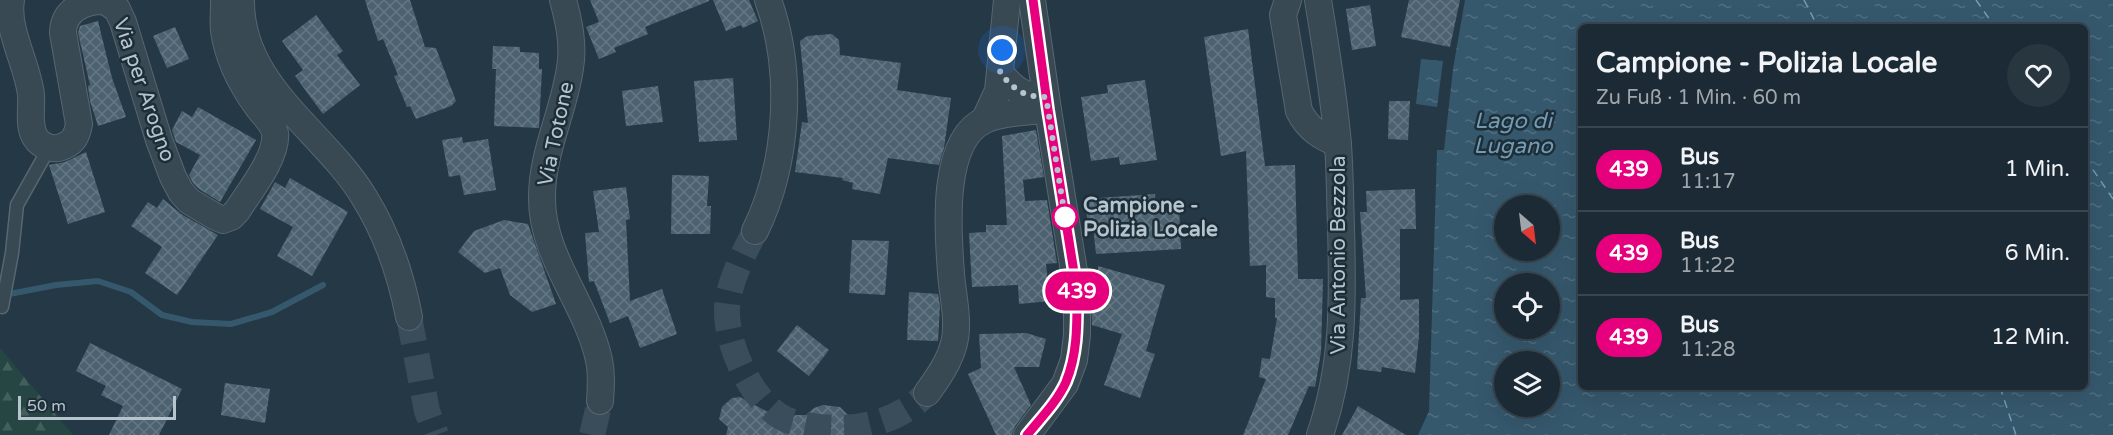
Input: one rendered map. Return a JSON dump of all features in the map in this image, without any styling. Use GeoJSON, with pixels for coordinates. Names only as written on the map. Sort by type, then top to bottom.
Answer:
{"type":"FeatureCollection","features":[{"type":"Feature","properties":{"kind":"street"},"geometry":{"type":"LineString","coordinates":[[11,0],[10,19],[29,81],[32,127],[35,137],[49,148]]}},
{"type":"Feature","properties":{"kind":"street","name":"Via per Arogno"},"geometry":{"type":"LineString","coordinates":[[49,148],[67,145],[74,139],[79,124],[63,25],[71,11],[78,6],[105,1],[117,9],[123,22],[159,140],[181,192],[189,201],[216,217],[224,220],[231,217],[266,165],[274,146],[275,132],[237,74],[224,31],[224,3],[235,0]]}},
{"type":"Feature","properties":{"kind":"street"},"geometry":{"type":"LineString","coordinates":[[241,0],[241,15],[247,41],[267,81],[342,166],[364,197],[385,238],[398,271],[409,317]]}},
{"type":"Feature","properties":{"kind":"street","name":"Via Totone"},"geometry":{"type":"LineString","coordinates":[[563,0],[571,40],[570,68],[551,142],[542,197],[545,225],[557,261],[590,331],[599,361],[602,383],[600,401]]}},
{"type":"Feature","properties":{"kind":"street"},"geometry":{"type":"LineString","coordinates":[[755,231],[770,197],[783,118],[782,52],[768,0]]}},
{"type":"Feature","properties":{"kind":"street"},"geometry":{"type":"LineString","coordinates":[[985,119],[998,91],[1007,0]]}},
{"type":"Feature","properties":{"kind":"street"},"geometry":{"type":"LineString","coordinates":[[1027,435],[1065,384],[1074,360],[1077,335],[1077,291],[1032,0]]}},
{"type":"Feature","properties":{"kind":"street","name":"Via Antonio Bezzola"},"geometry":{"type":"LineString","coordinates":[[1288,0],[1283,15],[1299,111],[1305,123],[1313,131],[1338,144]]}},
{"type":"Feature","properties":{"kind":"street","name":"Via Antonio Bezzola"},"geometry":{"type":"LineString","coordinates":[[1318,0],[1338,144],[1342,282],[1341,334],[1337,372],[1320,435]]}},
{"type":"Feature","properties":{"kind":"street"},"geometry":{"type":"LineString","coordinates":[[1000,73],[1020,93],[1047,104]]}},
{"type":"Feature","properties":{"kind":"street"},"geometry":{"type":"LineString","coordinates":[[927,393],[946,367],[956,329],[951,273],[949,191],[957,151],[975,126],[985,119],[1047,104]]}},
{"type":"Feature","properties":{"kind":"lane"},"geometry":{"type":"LineString","coordinates":[[2,307],[12,253],[17,205],[49,148]]}},
{"type":"Feature","properties":{"kind":"green space"},"geometry":{"type":"Polygon","coordinates":[[[0,348],[73,435],[0,435],[0,348]]]}},
{"type":"Feature","properties":{"kind":"water","name":"Lago di Lugano"},"geometry":{"type":"Polygon","coordinates":[[[1465,0],[2113,0],[2113,435],[1418,435],[1429,411],[1437,150],[1444,150],[1453,69],[1465,0]]]}},
{"type":"Feature","properties":{"kind":"water"},"geometry":{"type":"Polygon","coordinates":[[[1421,59],[1443,61],[1437,107],[1416,104],[1421,59]]]}},
{"type":"Feature","properties":{"kind":"building"},"geometry":{"type":"Polygon","coordinates":[[[365,0],[410,0],[425,47],[436,48],[456,101],[451,106],[416,119],[410,106],[407,107],[394,76],[398,75],[383,39],[378,41],[365,0]]]}},
{"type":"Feature","properties":{"kind":"building"},"geometry":{"type":"Polygon","coordinates":[[[590,0],[709,1],[645,27],[648,34],[614,48],[616,52],[599,59],[586,27],[599,22],[590,0]]]}},
{"type":"Feature","properties":{"kind":"building"},"geometry":{"type":"Polygon","coordinates":[[[713,0],[749,0],[758,21],[743,28],[741,25],[726,31],[713,0]]]}},
{"type":"Feature","properties":{"kind":"building"},"geometry":{"type":"Polygon","coordinates":[[[1409,0],[1460,0],[1450,47],[1401,37],[1409,0]]]}},
{"type":"Feature","properties":{"kind":"building"},"geometry":{"type":"Polygon","coordinates":[[[1370,5],[1376,46],[1352,50],[1346,9],[1370,5]]]}},
{"type":"Feature","properties":{"kind":"building"},"geometry":{"type":"Polygon","coordinates":[[[316,15],[343,51],[337,55],[360,85],[323,114],[295,76],[303,70],[282,41],[316,15]]]}},
{"type":"Feature","properties":{"kind":"building"},"geometry":{"type":"Polygon","coordinates":[[[98,21],[112,78],[126,117],[98,126],[90,101],[88,86],[90,85],[78,33],[80,26],[98,21]]]}},
{"type":"Feature","properties":{"kind":"building"},"geometry":{"type":"Polygon","coordinates":[[[175,27],[189,59],[167,68],[153,36],[175,27]]]}},
{"type":"Feature","properties":{"kind":"building"},"geometry":{"type":"Polygon","coordinates":[[[1248,29],[1265,166],[1295,165],[1298,279],[1323,279],[1321,352],[1315,387],[1309,386],[1288,435],[1243,435],[1266,379],[1259,377],[1262,358],[1270,359],[1277,318],[1275,318],[1275,298],[1266,297],[1266,265],[1250,266],[1246,151],[1221,156],[1204,37],[1248,29]]]}},
{"type":"Feature","properties":{"kind":"building"},"geometry":{"type":"Polygon","coordinates":[[[832,34],[839,40],[840,55],[901,63],[897,90],[951,98],[944,148],[939,165],[888,158],[880,194],[852,189],[853,183],[842,180],[843,178],[795,172],[802,122],[808,123],[800,41],[807,36],[832,34]]]}},
{"type":"Feature","properties":{"kind":"building"},"geometry":{"type":"Polygon","coordinates":[[[493,46],[520,47],[520,52],[539,53],[539,69],[542,69],[539,128],[494,126],[496,69],[492,69],[493,46]]]}},
{"type":"Feature","properties":{"kind":"building"},"geometry":{"type":"Polygon","coordinates":[[[733,78],[737,140],[699,142],[694,81],[733,78]]]}},
{"type":"Feature","properties":{"kind":"building"},"geometry":{"type":"Polygon","coordinates":[[[1145,80],[1157,160],[1120,165],[1119,157],[1091,161],[1081,97],[1108,93],[1107,85],[1145,80]]]}},
{"type":"Feature","properties":{"kind":"building"},"geometry":{"type":"Polygon","coordinates":[[[658,86],[663,122],[626,126],[622,91],[658,86]]]}},
{"type":"Feature","properties":{"kind":"building"},"geometry":{"type":"Polygon","coordinates":[[[1389,101],[1410,101],[1408,140],[1388,139],[1389,101]]]}},
{"type":"Feature","properties":{"kind":"building"},"geometry":{"type":"Polygon","coordinates":[[[198,107],[256,140],[220,202],[193,183],[189,175],[200,155],[176,142],[172,130],[182,111],[192,117],[198,107]]]}},
{"type":"Feature","properties":{"kind":"building"},"geometry":{"type":"Polygon","coordinates":[[[1036,130],[1044,177],[1023,180],[1025,201],[1047,200],[1057,263],[1046,264],[1050,301],[1019,304],[1018,285],[972,287],[969,233],[986,232],[986,225],[1007,225],[1002,136],[1036,130]]]}},
{"type":"Feature","properties":{"kind":"building"},"geometry":{"type":"Polygon","coordinates":[[[462,137],[463,143],[488,139],[496,190],[464,195],[460,175],[449,177],[442,140],[462,137]]]}},
{"type":"Feature","properties":{"kind":"building"},"geometry":{"type":"Polygon","coordinates":[[[86,152],[105,212],[68,224],[49,165],[65,162],[86,152]]]}},
{"type":"Feature","properties":{"kind":"building"},"geometry":{"type":"Polygon","coordinates":[[[672,175],[709,176],[707,206],[711,206],[710,234],[671,234],[672,175]]]}},
{"type":"Feature","properties":{"kind":"building"},"geometry":{"type":"Polygon","coordinates":[[[290,178],[348,212],[312,276],[277,256],[293,227],[260,209],[275,182],[285,188],[290,178]]]}},
{"type":"Feature","properties":{"kind":"building"},"geometry":{"type":"Polygon","coordinates":[[[626,187],[630,219],[626,220],[630,301],[662,289],[677,334],[640,348],[628,316],[610,323],[594,281],[589,282],[585,233],[599,232],[593,191],[626,187]]]}},
{"type":"Feature","properties":{"kind":"building"},"geometry":{"type":"Polygon","coordinates":[[[1415,189],[1416,229],[1400,229],[1400,300],[1419,299],[1419,336],[1415,373],[1382,367],[1381,372],[1357,369],[1361,298],[1366,298],[1360,212],[1367,212],[1366,191],[1415,189]]]}},
{"type":"Feature","properties":{"kind":"building"},"geometry":{"type":"Polygon","coordinates":[[[1155,194],[1156,207],[1179,206],[1181,249],[1096,254],[1093,227],[1088,228],[1085,199],[1155,194]]]}},
{"type":"Feature","properties":{"kind":"building"},"geometry":{"type":"Polygon","coordinates":[[[163,199],[181,214],[218,235],[177,295],[145,273],[162,247],[131,226],[148,202],[157,208],[163,199]]]}},
{"type":"Feature","properties":{"kind":"building"},"geometry":{"type":"Polygon","coordinates":[[[504,220],[528,224],[556,304],[532,312],[510,295],[500,268],[485,273],[458,252],[474,231],[504,220]]]}},
{"type":"Feature","properties":{"kind":"building"},"geometry":{"type":"Polygon","coordinates":[[[852,240],[889,241],[885,295],[849,293],[852,240]]]}},
{"type":"Feature","properties":{"kind":"building"},"geometry":{"type":"Polygon","coordinates":[[[1098,266],[1165,285],[1146,351],[1155,354],[1140,398],[1104,385],[1122,334],[1092,325],[1090,278],[1091,272],[1098,271],[1098,266]]]}},
{"type":"Feature","properties":{"kind":"building"},"geometry":{"type":"Polygon","coordinates":[[[909,292],[938,294],[940,306],[938,341],[907,340],[909,292]]]}},
{"type":"Feature","properties":{"kind":"building"},"geometry":{"type":"Polygon","coordinates":[[[797,325],[829,350],[809,376],[777,351],[797,325]]]}},
{"type":"Feature","properties":{"kind":"building"},"geometry":{"type":"Polygon","coordinates":[[[1026,333],[1046,339],[1039,367],[1014,367],[1031,405],[1015,426],[1012,435],[996,435],[968,374],[981,368],[979,334],[1026,333]]]}},
{"type":"Feature","properties":{"kind":"building"},"geometry":{"type":"Polygon","coordinates":[[[90,343],[182,389],[159,435],[109,435],[123,406],[101,395],[106,386],[76,371],[90,343]]]}},
{"type":"Feature","properties":{"kind":"building"},"geometry":{"type":"Polygon","coordinates":[[[225,383],[270,389],[265,423],[221,415],[225,383]]]}},
{"type":"Feature","properties":{"kind":"building"},"geometry":{"type":"Polygon","coordinates":[[[740,397],[766,411],[780,414],[773,423],[796,415],[806,415],[814,408],[823,405],[840,407],[851,418],[858,435],[726,435],[728,427],[719,419],[722,407],[732,398],[740,397]]]}},
{"type":"Feature","properties":{"kind":"building"},"geometry":{"type":"Polygon","coordinates":[[[1358,406],[1406,435],[1342,435],[1358,406]]]}},
{"type":"Feature","properties":{"kind":"waterway"},"geometry":{"type":"LineString","coordinates":[[4,295],[56,285],[98,281],[131,292],[162,315],[192,322],[231,324],[272,312],[323,285]]}},
{"type":"Feature","properties":{"kind":"ferry route"},"geometry":{"type":"LineString","coordinates":[[1804,0],[1816,24]]}},
{"type":"Feature","properties":{"kind":"ferry route"},"geometry":{"type":"LineString","coordinates":[[1976,0],[1993,24]]}},
{"type":"Feature","properties":{"kind":"ferry route"},"geometry":{"type":"LineString","coordinates":[[2088,162],[2113,199]]}},
{"type":"Feature","properties":{"kind":"ferry route"},"geometry":{"type":"LineString","coordinates":[[2001,390],[2016,435]]}},
{"type":"Feature","properties":{"kind":"tunnel"},"geometry":{"type":"LineString","coordinates":[[755,231],[737,268],[727,308],[736,355],[763,402],[787,420],[805,425],[843,428],[880,422],[897,415],[927,393]]}},
{"type":"Feature","properties":{"kind":"tunnel"},"geometry":{"type":"LineString","coordinates":[[409,317],[427,411],[436,435]]}},
{"type":"Feature","properties":{"kind":"tunnel"},"geometry":{"type":"LineString","coordinates":[[592,435],[600,401]]}},
{"type":"Feature","properties":{"kind":"bus line","name":"439"},"geometry":{"type":"LineString","coordinates":[[1027,435],[1065,384],[1074,360],[1077,335],[1077,291],[1033,0]]}},
{"type":"Feature","properties":{"kind":"place","name":"Campione - Polizia Locale"},"geometry":{"type":"Point","coordinates":[1065,217]}},
{"type":"Feature","properties":{"kind":"route"},"geometry":{"type":"LineString","coordinates":[[1002,50],[1000,73],[1010,84],[1020,93],[1031,97],[1046,97],[1065,217]]}}]}
